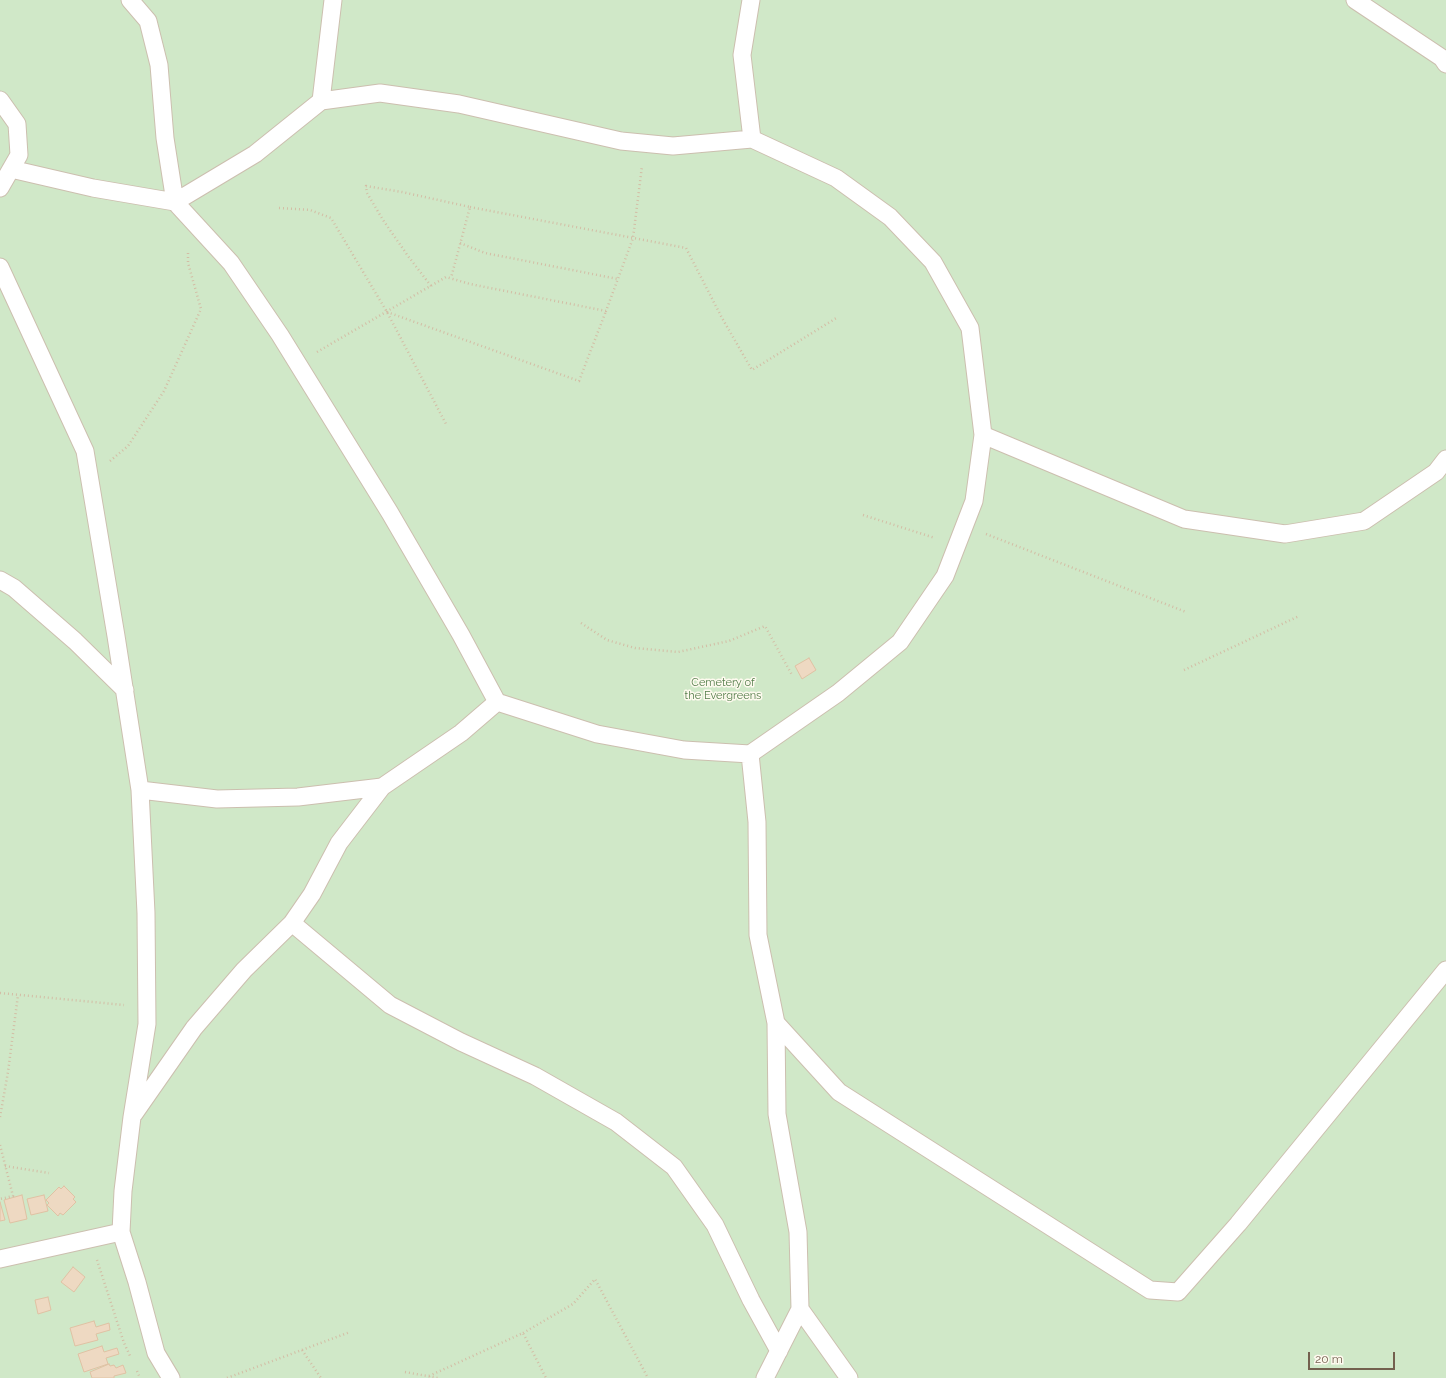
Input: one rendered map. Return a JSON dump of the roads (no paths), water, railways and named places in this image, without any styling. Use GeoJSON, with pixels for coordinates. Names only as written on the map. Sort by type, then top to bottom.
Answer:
{"type":"FeatureCollection","features":[{"type":"Feature","properties":{"kind":"lane"},"geometry":{"type":"LineString","coordinates":[[12,169],[93,188],[175,202],[255,154],[321,101],[380,93],[459,104],[622,141],[645,144],[673,146],[752,139],[836,178],[890,217],[933,262],[970,328],[983,435],[974,501],[945,576],[900,642],[838,693],[750,754],[684,750],[597,734],[497,702],[461,635],[390,513],[298,364],[231,263],[175,202],[165,138],[159,65],[148,21],[130,0]]}},
{"type":"Feature","properties":{"kind":"lane"},"geometry":{"type":"LineString","coordinates":[[321,101],[333,0]]}},
{"type":"Feature","properties":{"kind":"lane"},"geometry":{"type":"LineString","coordinates":[[751,0],[742,55],[752,139]]}},
{"type":"Feature","properties":{"kind":"lane"},"geometry":{"type":"LineString","coordinates":[[1355,0],[1442,58],[1446,64]]}},
{"type":"Feature","properties":{"kind":"lane"},"geometry":{"type":"LineString","coordinates":[[0,100],[17,124],[19,155],[0,188]]}},
{"type":"Feature","properties":{"kind":"lane"},"geometry":{"type":"LineString","coordinates":[[1,272],[85,451],[125,690],[140,790],[146,913],[146,1024],[123,1191],[121,1232],[137,1282],[156,1353],[170,1378]]}},
{"type":"Feature","properties":{"kind":"lane"},"geometry":{"type":"LineString","coordinates":[[983,435],[1184,519],[1285,534],[1364,521],[1436,472],[1446,459]]}},
{"type":"Feature","properties":{"kind":"lane"},"geometry":{"type":"LineString","coordinates":[[0,580],[14,588],[75,641],[125,690]]}},
{"type":"Feature","properties":{"kind":"lane"},"geometry":{"type":"LineString","coordinates":[[132,1117],[194,1028],[244,970],[292,923],[312,894],[339,843],[382,787],[461,733],[497,702]]}},
{"type":"Feature","properties":{"kind":"lane"},"geometry":{"type":"LineString","coordinates":[[750,754],[757,822],[758,935],[776,1024],[777,1114],[798,1232],[800,1309],[765,1378]]}},
{"type":"Feature","properties":{"kind":"lane"},"geometry":{"type":"LineString","coordinates":[[140,790],[217,799],[298,797],[382,787]]}},
{"type":"Feature","properties":{"kind":"lane"},"geometry":{"type":"LineString","coordinates":[[292,923],[390,1005],[461,1042],[535,1076],[610,1118],[674,1167],[715,1225],[751,1300],[779,1351]]}},
{"type":"Feature","properties":{"kind":"lane"},"geometry":{"type":"LineString","coordinates":[[776,1024],[839,1092],[1150,1290],[1178,1292],[1238,1224],[1446,970]]}},
{"type":"Feature","properties":{"kind":"lane"},"geometry":{"type":"LineString","coordinates":[[0,1258],[121,1232]]}},
{"type":"Feature","properties":{"kind":"lane"},"geometry":{"type":"LineString","coordinates":[[800,1309],[849,1378]]}},
{"type":"Feature","properties":{"kind":"park label","name":"Cemetery of the Evergreens"},"geometry":{"type":"Point","coordinates":[723,689]}}]}
